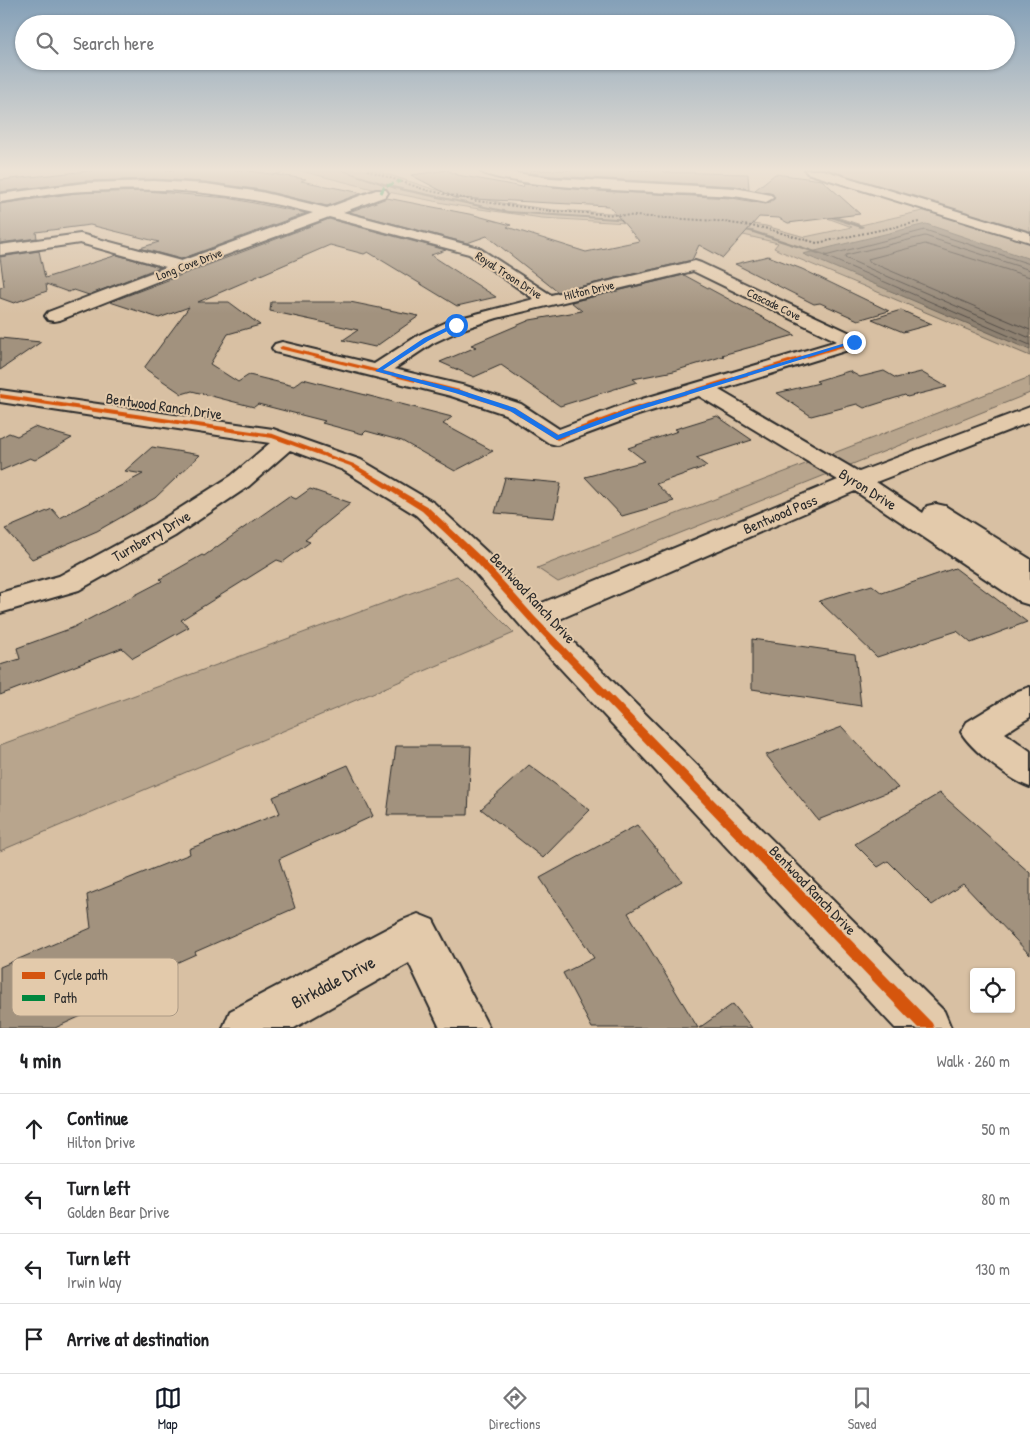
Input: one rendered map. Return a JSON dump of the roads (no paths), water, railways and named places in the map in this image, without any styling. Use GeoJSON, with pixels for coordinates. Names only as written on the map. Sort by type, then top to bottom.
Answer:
{"type":"FeatureCollection","features":[{"type":"Feature","properties":{"kind":"street","name":"Long Cove Drive"},"geometry":{"type":"LineString","coordinates":[[54,316],[312,218]]}},
{"type":"Feature","properties":{"kind":"street","name":"Royal Troon Drive"},"geometry":{"type":"LineString","coordinates":[[351,218],[474,251],[546,299]]}},
{"type":"Feature","properties":{"kind":"street"},"geometry":{"type":"LineString","coordinates":[[966,218],[1030,238]]}},
{"type":"Feature","properties":{"kind":"street"},"geometry":{"type":"LineString","coordinates":[[0,250],[80,238],[182,266]]}},
{"type":"Feature","properties":{"kind":"street","name":"Hilton Drive"},"geometry":{"type":"LineString","coordinates":[[378,371],[426,339],[456,325],[546,299],[695,266]]}},
{"type":"Feature","properties":{"kind":"street","name":"Cascade Cove"},"geometry":{"type":"LineString","coordinates":[[695,266],[854,342],[711,386]]}},
{"type":"Feature","properties":{"kind":"street"},"geometry":{"type":"LineString","coordinates":[[282,348],[458,391],[512,409],[557,438],[630,410],[711,386]]}},
{"type":"Feature","properties":{"kind":"street","name":"Byron Drive"},"geometry":{"type":"LineString","coordinates":[[711,386],[1030,572]]}},
{"type":"Feature","properties":{"kind":"street","name":"Bentwood Ranch Drive"},"geometry":{"type":"LineString","coordinates":[[1,397],[273,436],[352,465],[425,509],[479,560],[532,619],[927,1028]]}},
{"type":"Feature","properties":{"kind":"street","name":"Bentwood Pass"},"geometry":{"type":"LineString","coordinates":[[532,619],[867,478],[1030,414]]}},
{"type":"Feature","properties":{"kind":"street","name":"Turnberry Drive"},"geometry":{"type":"LineString","coordinates":[[0,604],[69,583],[165,530],[240,481],[286,441]]}},
{"type":"Feature","properties":{"kind":"street","name":"Byron Drive"},"geometry":{"type":"LineString","coordinates":[[867,478],[1030,595]]}},
{"type":"Feature","properties":{"kind":"street"},"geometry":{"type":"LineString","coordinates":[[1030,700],[979,732],[1030,772]]}},
{"type":"Feature","properties":{"kind":"street","name":"Birkdale Drive"},"geometry":{"type":"LineString","coordinates":[[247,1028],[418,935],[464,1028]]}},
{"type":"Feature","properties":{"kind":"water"},"geometry":{"type":"Polygon","coordinates":[[[926,224],[1030,259],[1030,350],[803,254],[926,224]]]}},
{"type":"Feature","properties":{"kind":"waterway"},"geometry":{"type":"LineString","coordinates":[[600,218],[631,220]]}},
{"type":"Feature","properties":{"kind":"waterway"},"geometry":{"type":"LineString","coordinates":[[835,218],[862,227]]}},
{"type":"Feature","properties":{"kind":"waterway"},"geometry":{"type":"LineString","coordinates":[[737,229],[751,231],[826,255]]}}]}
